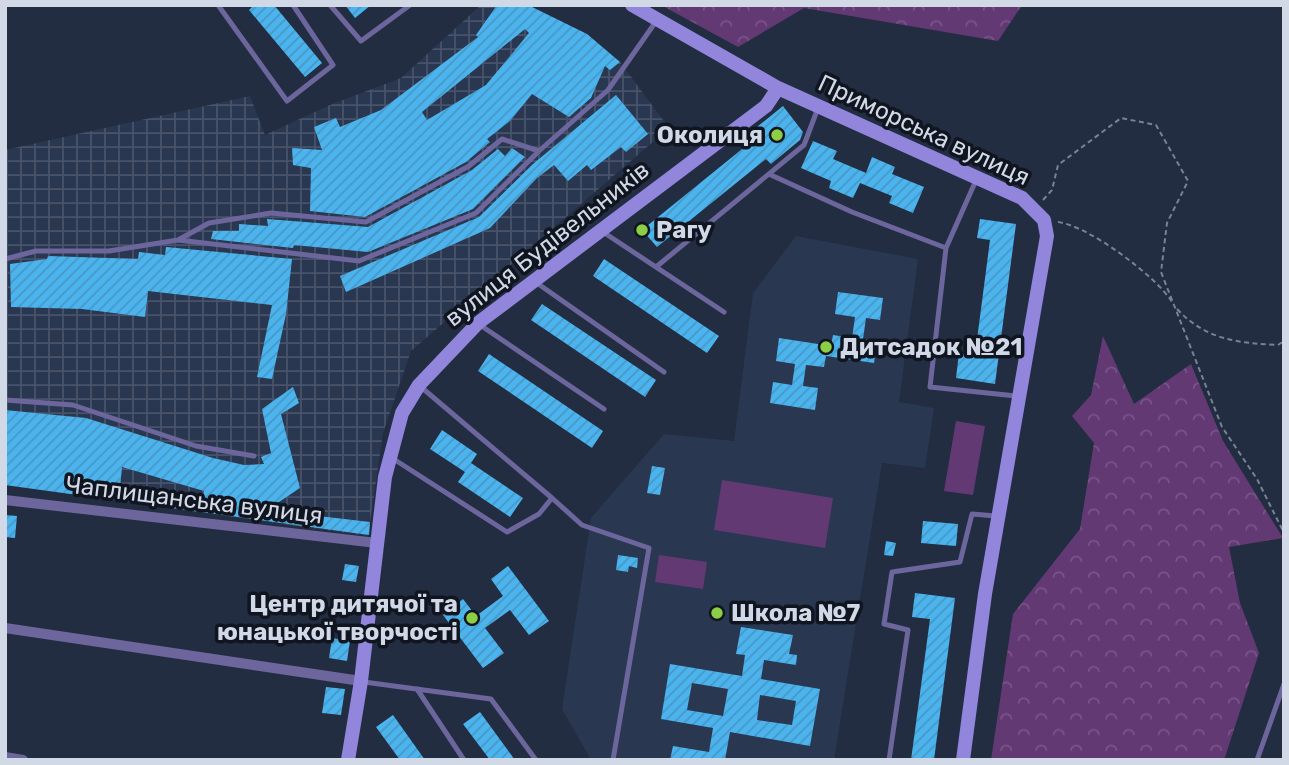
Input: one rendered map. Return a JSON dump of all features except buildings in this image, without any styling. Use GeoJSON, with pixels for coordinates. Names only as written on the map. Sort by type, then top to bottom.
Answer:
{"type":"FeatureCollection","features":[{"type":"Feature","properties":{"kind":"street","name":"Приморська вулиця"},"geometry":{"type":"LineString","coordinates":[[632,5],[778,88],[1022,198],[1039,214],[1047,236],[999,516],[963,760]]}},
{"type":"Feature","properties":{"kind":"street","name":"вулиця Будівельників"},"geometry":{"type":"LineString","coordinates":[[348,760],[361,681],[389,457],[402,413],[419,385],[478,323],[532,279],[766,106],[778,88]]}},
{"type":"Feature","properties":{"kind":"street","name":"Чаплищанська вулиця"},"geometry":{"type":"LineString","coordinates":[[5,500],[377,543]]}},
{"type":"Feature","properties":{"kind":"street"},"geometry":{"type":"LineString","coordinates":[[5,628],[361,681]]}},
{"type":"Feature","properties":{"kind":"street"},"geometry":{"type":"LineString","coordinates":[[5,757],[23,760]]}},
{"type":"Feature","properties":{"kind":"lane"},"geometry":{"type":"LineString","coordinates":[[218,5],[287,101],[333,65],[293,5]]}},
{"type":"Feature","properties":{"kind":"lane"},"geometry":{"type":"LineString","coordinates":[[330,5],[361,41],[410,5]]}},
{"type":"Feature","properties":{"kind":"lane"},"geometry":{"type":"LineString","coordinates":[[5,259],[36,251],[109,251],[178,240],[359,261],[476,214],[539,151],[608,90],[657,20]]}},
{"type":"Feature","properties":{"kind":"lane"},"geometry":{"type":"LineString","coordinates":[[656,267],[771,175],[804,145],[819,106]]}},
{"type":"Feature","properties":{"kind":"lane"},"geometry":{"type":"LineString","coordinates":[[178,240],[209,223],[271,213],[366,222],[469,166],[502,139],[539,151]]}},
{"type":"Feature","properties":{"kind":"lane"},"geometry":{"type":"LineString","coordinates":[[771,175],[852,212],[946,248]]}},
{"type":"Feature","properties":{"kind":"lane"},"geometry":{"type":"LineString","coordinates":[[977,177],[946,248],[930,387],[1019,396]]}},
{"type":"Feature","properties":{"kind":"lane"},"geometry":{"type":"LineString","coordinates":[[600,230],[724,312]]}},
{"type":"Feature","properties":{"kind":"lane"},"geometry":{"type":"LineString","coordinates":[[532,279],[664,372]]}},
{"type":"Feature","properties":{"kind":"lane"},"geometry":{"type":"LineString","coordinates":[[478,323],[604,409]]}},
{"type":"Feature","properties":{"kind":"lane"},"geometry":{"type":"LineString","coordinates":[[419,385],[582,525],[649,548],[613,760]]}},
{"type":"Feature","properties":{"kind":"lane"},"geometry":{"type":"LineString","coordinates":[[5,400],[73,405],[196,446],[254,456]]}},
{"type":"Feature","properties":{"kind":"lane"},"geometry":{"type":"LineString","coordinates":[[389,457],[507,532],[539,514],[552,498]]}},
{"type":"Feature","properties":{"kind":"lane"},"geometry":{"type":"LineString","coordinates":[[889,760],[908,630],[884,624],[892,572],[960,562],[972,514],[999,516]]}},
{"type":"Feature","properties":{"kind":"lane"},"geometry":{"type":"LineString","coordinates":[[361,681],[491,699],[537,760]]}},
{"type":"Feature","properties":{"kind":"lane"},"geometry":{"type":"LineString","coordinates":[[1257,760],[1284,684]]}},
{"type":"Feature","properties":{"kind":"lane"},"geometry":{"type":"LineString","coordinates":[[417,689],[464,760]]}},
{"type":"Feature","properties":{"kind":"path"},"geometry":{"type":"LineString","coordinates":[[1284,341],[1278,345],[1235,343],[1191,324],[1175,307],[1165,290],[1101,241],[1066,223],[1039,214],[1052,190],[1058,165],[1121,118],[1156,125],[1188,181],[1167,223],[1161,272],[1175,307],[1222,427],[1257,479],[1284,533]]}},
{"type":"Feature","properties":{"kind":"shaded area"},"geometry":{"type":"Polygon","coordinates":[[[481,5],[528,5],[587,34],[620,62],[669,128],[411,351],[383,433],[368,536],[5,485],[5,150],[250,96],[265,135],[330,105],[401,78],[481,5]]]}},
{"type":"Feature","properties":{"kind":"shaded area","name":"Школа №7"},"geometry":{"type":"Polygon","coordinates":[[[796,236],[918,259],[899,402],[934,408],[925,468],[882,463],[834,760],[591,760],[562,709],[591,518],[664,434],[734,441],[753,293],[796,236]]]}},
{"type":"Feature","properties":{"kind":"green space"},"geometry":{"type":"Polygon","coordinates":[[[661,5],[1022,5],[998,41],[804,8],[738,47],[661,5]]]}},
{"type":"Feature","properties":{"kind":"green space"},"geometry":{"type":"Polygon","coordinates":[[[1103,336],[1134,404],[1191,364],[1223,441],[1283,538],[1229,547],[1240,603],[1259,653],[1224,760],[991,760],[1013,614],[1080,529],[1094,443],[1072,416],[1091,395],[1103,336]]]}},
{"type":"Feature","properties":{"kind":"green space"},"geometry":{"type":"Polygon","coordinates":[[[956,421],[985,426],[973,495],[944,491],[956,421]]]}},
{"type":"Feature","properties":{"kind":"green space"},"geometry":{"type":"Polygon","coordinates":[[[722,480],[833,498],[825,548],[714,530],[722,480]]]}},
{"type":"Feature","properties":{"kind":"green space"},"geometry":{"type":"Polygon","coordinates":[[[659,555],[707,562],[703,589],[655,582],[659,555]]]}},
{"type":"Feature","properties":{"kind":"place","name":"Околиця"},"geometry":{"type":"Point","coordinates":[777,135]}},
{"type":"Feature","properties":{"kind":"place","name":"Рагу"},"geometry":{"type":"Point","coordinates":[642,230]}},
{"type":"Feature","properties":{"kind":"place","name":"Дитсадок №21"},"geometry":{"type":"Point","coordinates":[826,347]}},
{"type":"Feature","properties":{"kind":"place","name":"Школа №7"},"geometry":{"type":"Point","coordinates":[717,613]}},
{"type":"Feature","properties":{"kind":"place","name":"Центр дитячої та юнацької творчості"},"geometry":{"type":"Point","coordinates":[472,618]}}]}
